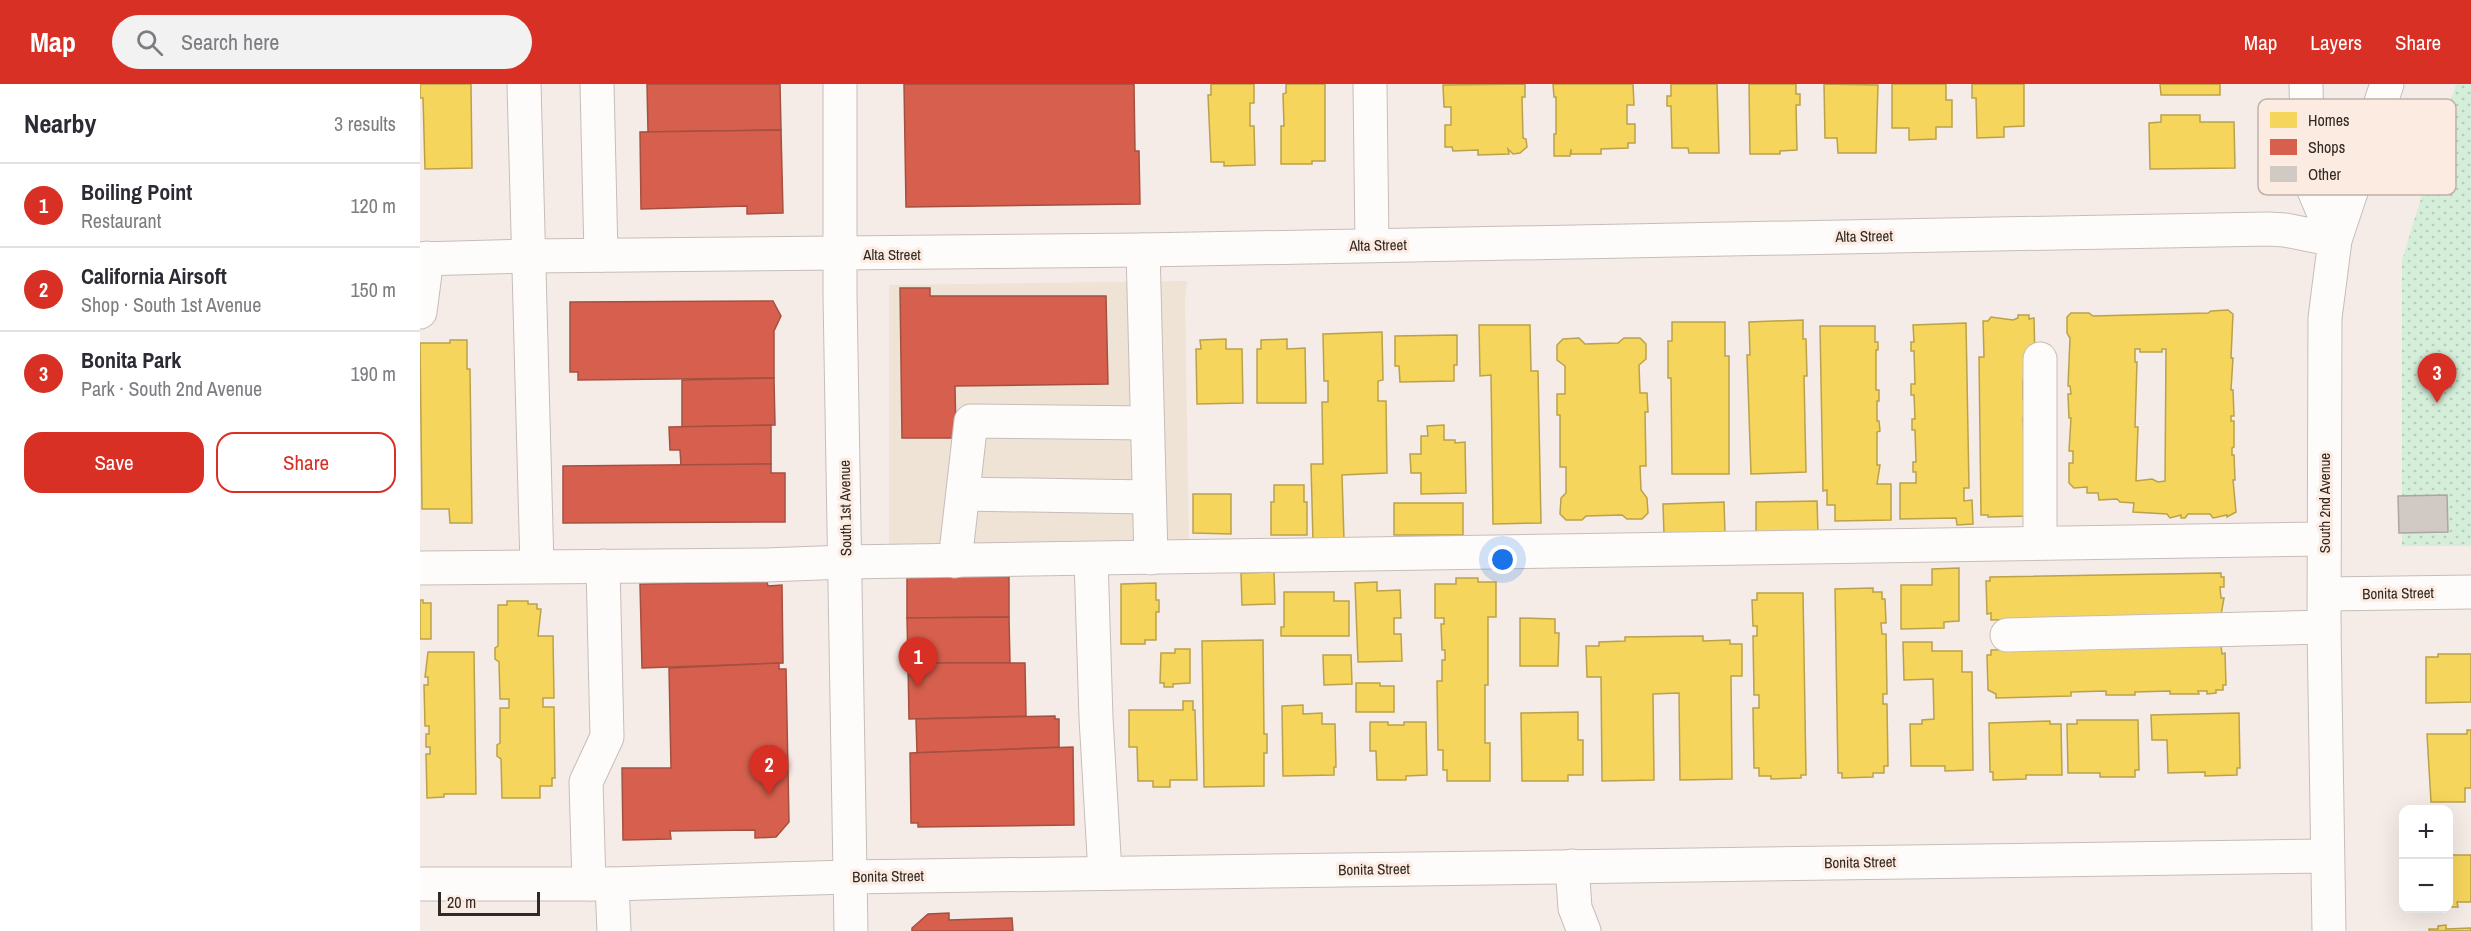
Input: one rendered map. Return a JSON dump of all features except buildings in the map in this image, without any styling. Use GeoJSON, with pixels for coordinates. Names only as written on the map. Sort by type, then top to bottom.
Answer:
{"type":"FeatureCollection","features":[{"type":"Feature","properties":{"kind":"street"},"geometry":{"type":"LineString","coordinates":[[524,84],[537,566]]}},
{"type":"Feature","properties":{"kind":"street"},"geometry":{"type":"LineString","coordinates":[[597,84],[601,255]]}},
{"type":"Feature","properties":{"kind":"street","name":"South 1st Avenue"},"geometry":{"type":"LineString","coordinates":[[840,84],[840,254],[851,931]]}},
{"type":"Feature","properties":{"kind":"street"},"geometry":{"type":"LineString","coordinates":[[1370,84],[1372,245]]}},
{"type":"Feature","properties":{"kind":"street"},"geometry":{"type":"LineString","coordinates":[[2306,84],[2306,99]]}},
{"type":"Feature","properties":{"kind":"street","name":"South 2nd Avenue"},"geometry":{"type":"LineString","coordinates":[[2382,99],[2387,84]]}},
{"type":"Feature","properties":{"kind":"street"},"geometry":{"type":"LineString","coordinates":[[2316,195],[2335,240]]}},
{"type":"Feature","properties":{"kind":"street","name":"South 2nd Avenue"},"geometry":{"type":"LineString","coordinates":[[2329,931],[2324,627],[2325,318],[2335,240],[2350,195]]}},
{"type":"Feature","properties":{"kind":"street","name":"Alta Street"},"geometry":{"type":"LineString","coordinates":[[423,258],[1143,250],[2268,230],[2284,230],[2335,240]]}},
{"type":"Feature","properties":{"kind":"street"},"geometry":{"type":"LineString","coordinates":[[1143,250],[1151,558]]}},
{"type":"Feature","properties":{"kind":"street"},"geometry":{"type":"LineString","coordinates":[[420,312],[423,258]]}},
{"type":"Feature","properties":{"kind":"street"},"geometry":{"type":"LineString","coordinates":[[2040,359],[2040,542]]}},
{"type":"Feature","properties":{"kind":"street"},"geometry":{"type":"LineString","coordinates":[[955,561],[971,421],[1147,423]]}},
{"type":"Feature","properties":{"kind":"street"},"geometry":{"type":"LineString","coordinates":[[963,494],[1149,497]]}},
{"type":"Feature","properties":{"kind":"street"},"geometry":{"type":"LineString","coordinates":[[420,568],[766,565],[2324,538]]}},
{"type":"Feature","properties":{"kind":"street"},"geometry":{"type":"LineString","coordinates":[[1091,559],[1104,873]]}},
{"type":"Feature","properties":{"kind":"street"},"geometry":{"type":"LineString","coordinates":[[603,566],[608,737],[586,782],[601,884],[614,931]]}},
{"type":"Feature","properties":{"kind":"street","name":"Bonita Street"},"geometry":{"type":"LineString","coordinates":[[2325,594],[2471,592]]}},
{"type":"Feature","properties":{"kind":"street"},"geometry":{"type":"LineString","coordinates":[[2007,635],[2324,627]]}},
{"type":"Feature","properties":{"kind":"street","name":"Bonita Street"},"geometry":{"type":"LineString","coordinates":[[420,884],[601,884],[849,876],[2327,856]]}},
{"type":"Feature","properties":{"kind":"street"},"geometry":{"type":"LineString","coordinates":[[1572,866],[1575,908],[1584,931]]}},
{"type":"Feature","properties":{"kind":"shaded area"},"geometry":{"type":"Polygon","coordinates":[[[1187,281],[1185,299],[1189,545],[889,557],[889,285],[1187,281]]]}},
{"type":"Feature","properties":{"kind":"green space"},"geometry":{"type":"Polygon","coordinates":[[[2456,84],[2471,84],[2471,546],[2402,546],[2402,260],[2422,195],[2456,195],[2456,99],[2451,99],[2456,84]]]}},
{"type":"Feature","properties":{"kind":"place","name":"Bonita Park"},"geometry":{"type":"Point","coordinates":[2437,403]}},
{"type":"Feature","properties":{"kind":"place","name":"Boiling Point"},"geometry":{"type":"Point","coordinates":[918,687]}},
{"type":"Feature","properties":{"kind":"place","name":"California Airsoft"},"geometry":{"type":"Point","coordinates":[769,795]}}]}
